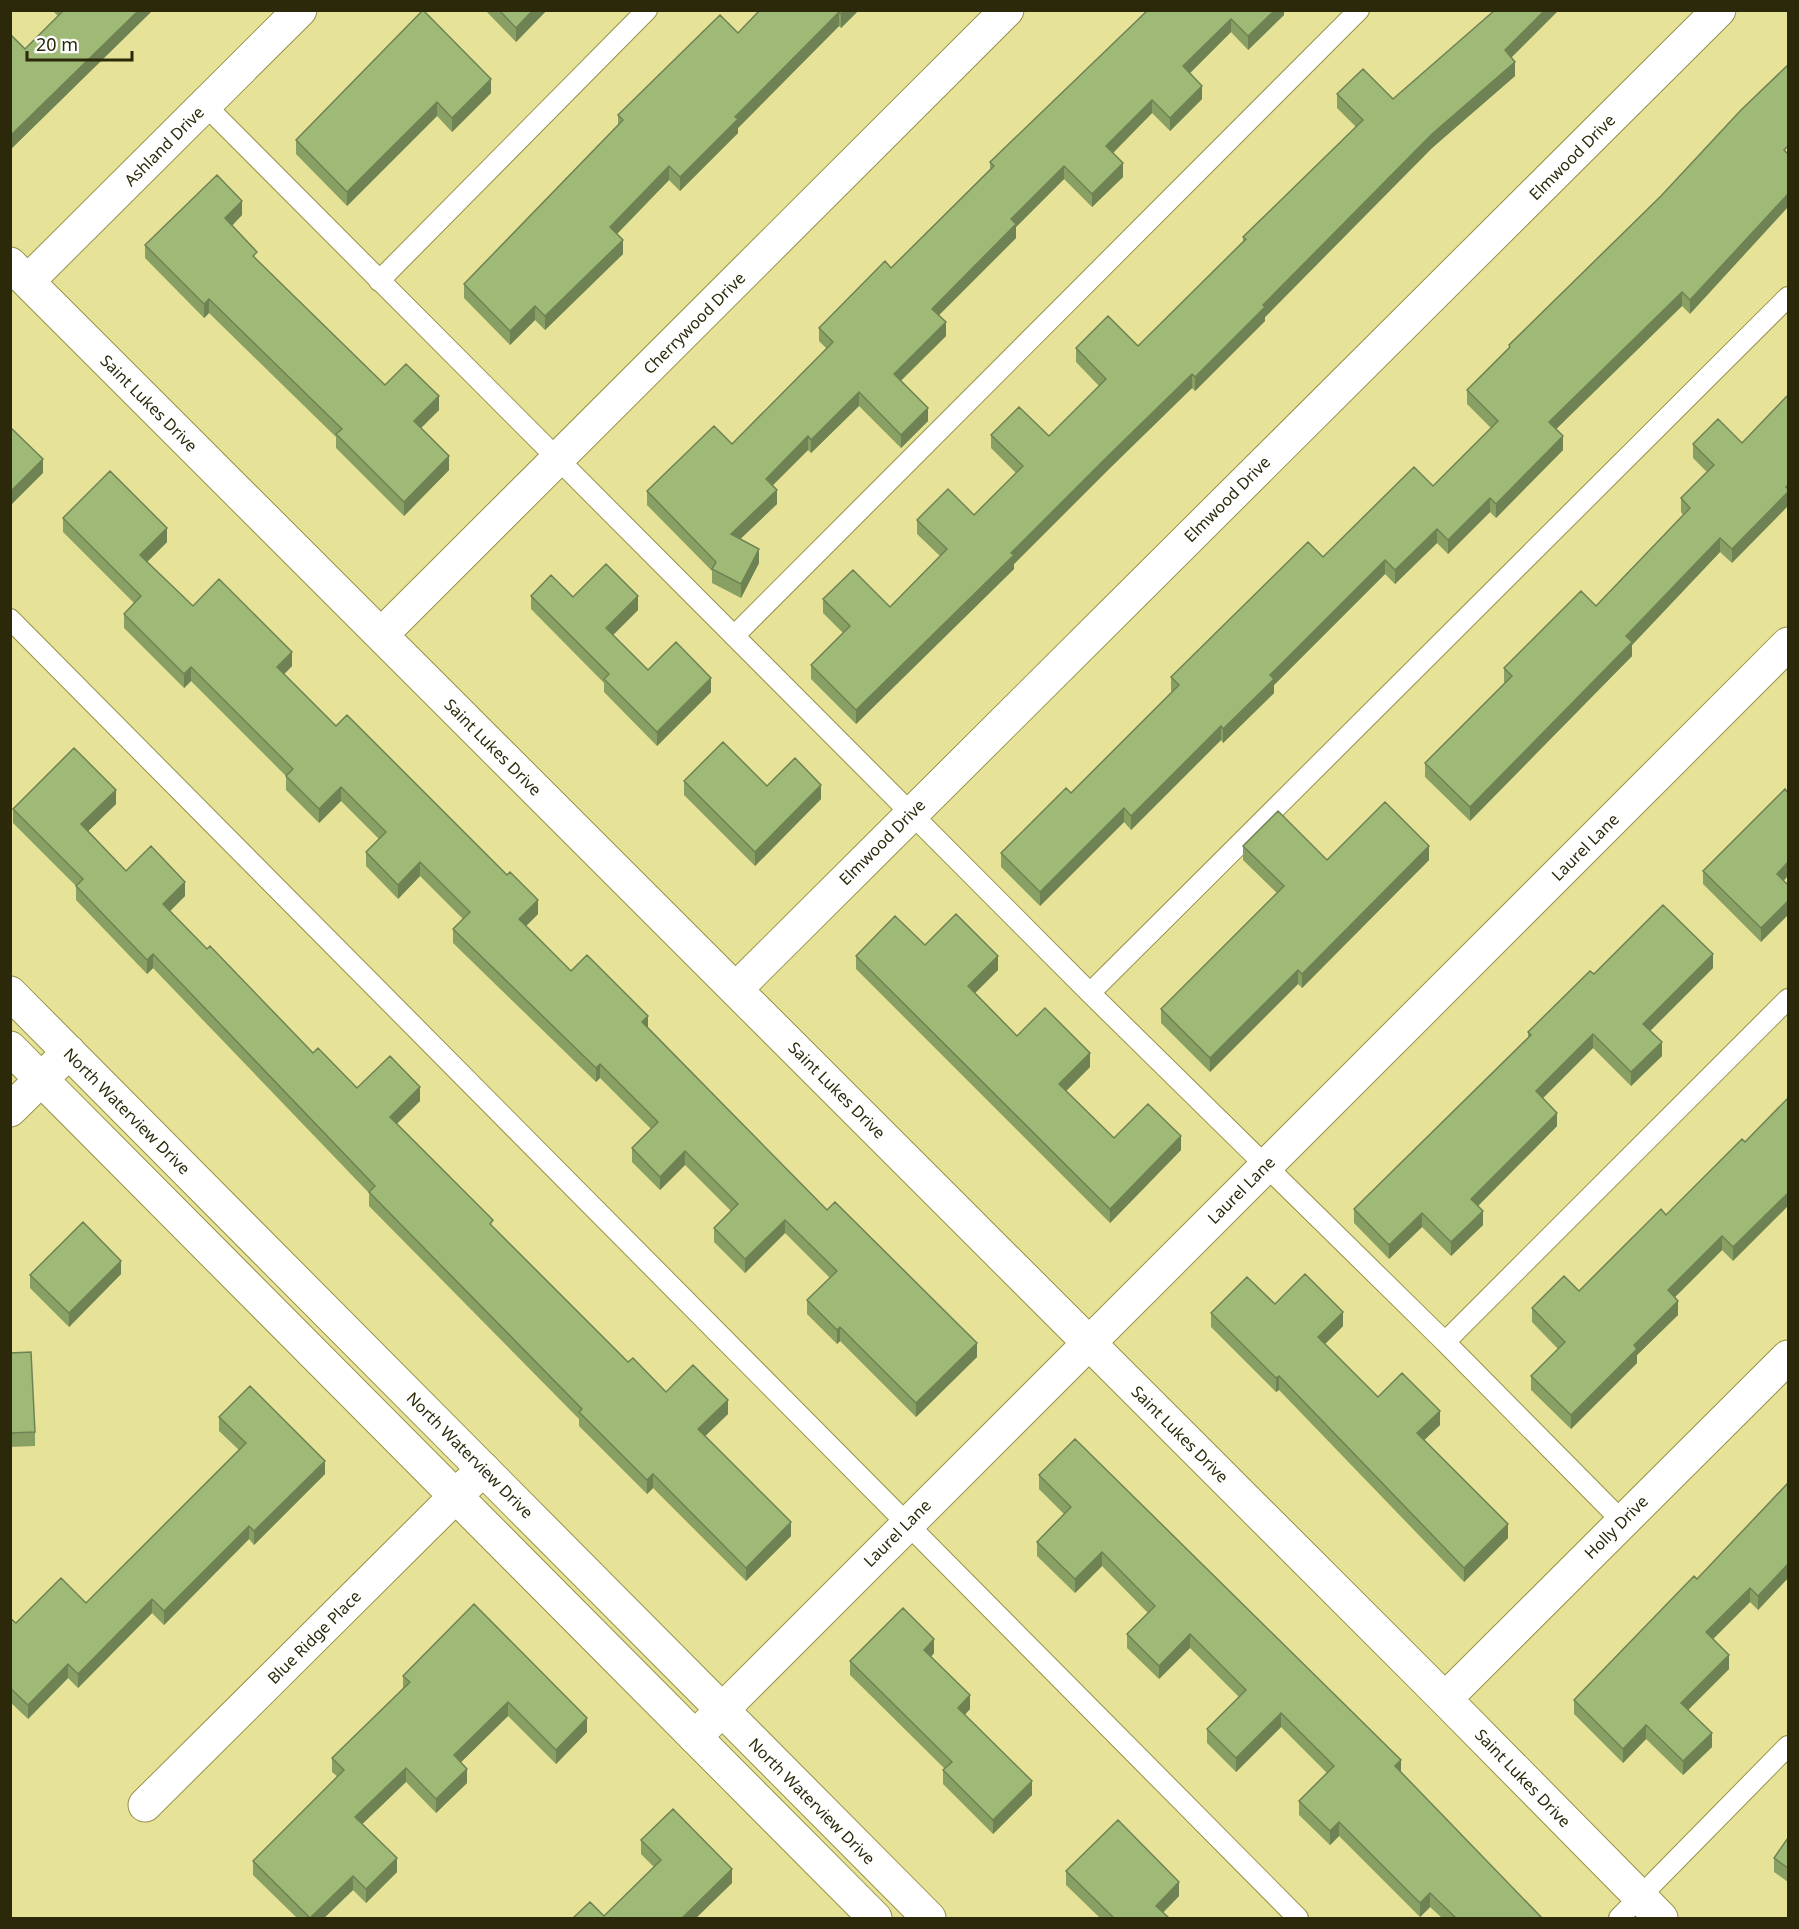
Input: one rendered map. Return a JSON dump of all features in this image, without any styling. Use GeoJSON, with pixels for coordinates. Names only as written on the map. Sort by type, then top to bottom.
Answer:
{"type":"FeatureCollection","features":[{"type":"Feature","properties":{"kind":"street","name":"Ashland Drive"},"geometry":{"type":"LineString","coordinates":[[19,272],[205,105],[300,10]]}},
{"type":"Feature","properties":{"kind":"street","name":"Cherrywood Drive"},"geometry":{"type":"LineString","coordinates":[[381,635],[1007,10]]}},
{"type":"Feature","properties":{"kind":"street","name":"Elmwood Drive"},"geometry":{"type":"LineString","coordinates":[[736,989],[1719,10]]}},
{"type":"Feature","properties":{"kind":"street","name":"Saint Lukes Drive"},"geometry":{"type":"LineString","coordinates":[[19,272],[1445,1699],[1640,1912]]}},
{"type":"Feature","properties":{"kind":"street","name":"Laurel Lane"},"geometry":{"type":"LineString","coordinates":[[694,1737],[1788,644]]}},
{"type":"Feature","properties":{"kind":"street","name":"North Waterview Drive"},"geometry":{"type":"LineString","coordinates":[[10,993],[929,1918]]}},
{"type":"Feature","properties":{"kind":"street"},"geometry":{"type":"LineString","coordinates":[[10,1048],[456,1496],[870,1917],[897,1887]]}},
{"type":"Feature","properties":{"kind":"street"},"geometry":{"type":"LineString","coordinates":[[10,1110],[69,1052]]}},
{"type":"Feature","properties":{"kind":"street","name":"Holly Drive"},"geometry":{"type":"LineString","coordinates":[[1445,1699],[1788,1357]]}},
{"type":"Feature","properties":{"kind":"street","name":"Blue Ridge Place"},"geometry":{"type":"LineString","coordinates":[[145,1805],[483,1468]]}},
{"type":"Feature","properties":{"kind":"lane"},"geometry":{"type":"LineString","coordinates":[[379,281],[647,10]]}},
{"type":"Feature","properties":{"kind":"lane"},"geometry":{"type":"LineString","coordinates":[[734,636],[1359,10]]}},
{"type":"Feature","properties":{"kind":"lane"},"geometry":{"type":"LineString","coordinates":[[205,105],[556,460],[1090,993],[1445,1342],[1622,1521]]}},
{"type":"Feature","properties":{"kind":"lane"},"geometry":{"type":"LineString","coordinates":[[1090,993],[1788,297]]}},
{"type":"Feature","properties":{"kind":"lane"},"geometry":{"type":"LineString","coordinates":[[10,620],[1298,1918]]}},
{"type":"Feature","properties":{"kind":"lane"},"geometry":{"type":"LineString","coordinates":[[1445,1342],[1788,999]]}},
{"type":"Feature","properties":{"kind":"lane"},"geometry":{"type":"LineString","coordinates":[[1640,1912],[1788,1746]]}},
{"type":"Feature","properties":{"kind":"building"},"geometry":{"type":"Polygon","coordinates":[[[64,10],[139,10],[10,136],[10,36],[25,49],[64,10]]]}},
{"type":"Feature","properties":{"kind":"building"},"geometry":{"type":"Polygon","coordinates":[[[423,10],[491,79],[452,118],[437,102],[347,192],[296,140],[423,10]]]}},
{"type":"Feature","properties":{"kind":"building"},"geometry":{"type":"Polygon","coordinates":[[[499,10],[533,10],[516,28],[499,10]]]}},
{"type":"Feature","properties":{"kind":"building"},"geometry":{"type":"Polygon","coordinates":[[[760,10],[845,10],[841,14],[839,12],[735,117],[738,119],[680,177],[669,166],[610,227],[623,240],[545,316],[535,306],[510,331],[464,284],[623,120],[618,115],[720,15],[738,33],[760,10]]]}},
{"type":"Feature","properties":{"kind":"building"},"geometry":{"type":"Polygon","coordinates":[[[1148,10],[1275,10],[1248,36],[1231,19],[1183,66],[1202,86],[1170,118],[1152,100],[1106,146],[1123,163],[1092,194],[1064,166],[1011,219],[1016,224],[932,309],[946,322],[894,374],[928,408],[901,435],[859,392],[811,440],[808,436],[766,479],[777,490],[731,534],[759,549],[741,584],[712,569],[716,562],[647,491],[714,426],[732,444],[833,342],[819,328],[885,261],[891,268],[994,166],[990,162],[1148,10]]]}},
{"type":"Feature","properties":{"kind":"building"},"geometry":{"type":"Polygon","coordinates":[[[1495,10],[1545,10],[1505,50],[1515,62],[1432,134],[1195,377],[1192,374],[1109,455],[1011,553],[1014,555],[856,710],[811,665],[850,626],[823,599],[853,570],[890,607],[947,549],[917,520],[948,489],[974,515],[1023,466],[991,435],[1019,407],[1049,436],[1106,379],[1076,348],[1108,316],[1138,346],[1246,239],[1243,237],[1363,120],[1337,94],[1363,69],[1393,99],[1495,10]]]}},
{"type":"Feature","properties":{"kind":"building"},"geometry":{"type":"Polygon","coordinates":[[[1788,65],[1788,146],[1784,150],[1788,154],[1788,194],[1690,300],[1682,292],[1549,422],[1563,436],[1496,504],[1490,498],[1448,540],[1437,529],[1395,570],[1385,560],[1270,675],[1274,679],[1223,729],[1221,726],[1131,816],[1124,808],[1040,892],[1001,853],[1066,788],[1071,793],[1179,685],[1171,677],[1308,542],[1323,557],[1414,467],[1433,486],[1498,421],[1467,390],[1510,347],[1509,345],[1661,196],[1741,110],[1788,65]]]}},
{"type":"Feature","properties":{"kind":"building"},"geometry":{"type":"Polygon","coordinates":[[[217,175],[242,201],[225,218],[257,252],[253,256],[385,385],[406,364],[439,396],[414,421],[449,456],[404,502],[336,434],[342,429],[209,299],[204,304],[145,245],[217,175]]]}},
{"type":"Feature","properties":{"kind":"building"},"geometry":{"type":"Polygon","coordinates":[[[1788,395],[1788,485],[1786,487],[1788,492],[1732,549],[1720,538],[1626,636],[1632,642],[1470,807],[1425,763],[1512,676],[1504,668],[1581,591],[1596,606],[1690,508],[1681,498],[1714,465],[1693,444],[1718,419],[1742,443],[1788,395]]]}},
{"type":"Feature","properties":{"kind":"building"},"geometry":{"type":"Polygon","coordinates":[[[10,427],[43,459],[10,492],[10,427]]]}},
{"type":"Feature","properties":{"kind":"building"},"geometry":{"type":"Polygon","coordinates":[[[110,471],[167,528],[140,555],[193,606],[219,579],[292,652],[277,667],[336,726],[347,715],[507,875],[510,872],[538,900],[519,919],[571,971],[587,955],[648,1016],[642,1022],[827,1210],[835,1202],[977,1343],[916,1403],[840,1327],[837,1330],[807,1300],[837,1271],[785,1220],[745,1259],[714,1228],[738,1204],[685,1151],[660,1177],[632,1148],[658,1122],[600,1064],[596,1068],[453,929],[470,912],[420,862],[398,885],[366,852],[386,832],[341,787],[319,809],[286,776],[293,769],[191,667],[184,674],[124,614],[141,596],[63,518],[110,471]]]}},
{"type":"Feature","properties":{"kind":"building"},"geometry":{"type":"Polygon","coordinates":[[[606,564],[638,596],[606,628],[648,670],[676,642],[711,678],[657,732],[604,679],[609,674],[531,596],[551,575],[573,597],[606,564]]]}},
{"type":"Feature","properties":{"kind":"building"},"geometry":{"type":"Polygon","coordinates":[[[723,742],[767,786],[795,758],[821,785],[755,852],[684,781],[723,742]]]}},
{"type":"Feature","properties":{"kind":"building"},"geometry":{"type":"Polygon","coordinates":[[[74,748],[116,790],[81,824],[126,871],[151,846],[185,882],[163,904],[207,949],[210,946],[313,1053],[318,1048],[357,1088],[390,1056],[420,1087],[390,1117],[493,1220],[490,1224],[628,1362],[633,1358],[666,1392],[693,1365],[728,1400],[698,1429],[791,1522],[746,1568],[653,1474],[647,1480],[579,1412],[582,1409],[369,1192],[375,1186],[153,954],[147,960],[76,886],[83,879],[13,809],[74,748]]]}},
{"type":"Feature","properties":{"kind":"building"},"geometry":{"type":"Polygon","coordinates":[[[1785,789],[1788,793],[1788,862],[1777,874],[1788,885],[1788,901],[1761,928],[1703,871],[1785,789]]]}},
{"type":"Feature","properties":{"kind":"building"},"geometry":{"type":"Polygon","coordinates":[[[1385,802],[1429,846],[1302,974],[1298,970],[1210,1058],[1161,1009],[1284,886],[1243,846],[1278,811],[1327,860],[1385,802]]]}},
{"type":"Feature","properties":{"kind":"building"},"geometry":{"type":"Polygon","coordinates":[[[1663,905],[1713,954],[1643,1024],[1662,1042],[1631,1072],[1593,1034],[1536,1091],[1557,1113],[1471,1199],[1483,1211],[1451,1242],[1422,1213],[1389,1245],[1354,1209],[1531,1035],[1528,1032],[1590,971],[1594,974],[1663,905]]]}},
{"type":"Feature","properties":{"kind":"building"},"geometry":{"type":"Polygon","coordinates":[[[956,914],[998,956],[968,986],[1017,1036],[1045,1008],[1090,1053],[1059,1084],[1114,1138],[1148,1104],[1181,1136],[1110,1209],[856,956],[895,916],[925,945],[956,914]]]}},
{"type":"Feature","properties":{"kind":"building"},"geometry":{"type":"Polygon","coordinates":[[[1788,1098],[1788,1193],[1733,1247],[1722,1236],[1668,1290],[1678,1301],[1634,1345],[1637,1349],[1571,1415],[1531,1376],[1565,1342],[1532,1308],[1564,1276],[1579,1291],[1661,1209],[1666,1215],[1742,1139],[1745,1142],[1788,1098]]]}},
{"type":"Feature","properties":{"kind":"building"},"geometry":{"type":"Polygon","coordinates":[[[83,1222],[121,1261],[69,1313],[30,1275],[83,1222]]]}},
{"type":"Feature","properties":{"kind":"building"},"geometry":{"type":"Polygon","coordinates":[[[1305,1274],[1343,1312],[1318,1337],[1378,1397],[1402,1373],[1440,1411],[1417,1433],[1508,1524],[1464,1568],[1279,1376],[1276,1378],[1211,1313],[1247,1277],[1275,1304],[1305,1274]]]}},
{"type":"Feature","properties":{"kind":"building"},"geometry":{"type":"Polygon","coordinates":[[[31,1352],[35,1432],[10,1433],[10,1353],[31,1352]]]}},
{"type":"Feature","properties":{"kind":"building"},"geometry":{"type":"Polygon","coordinates":[[[250,1386],[325,1461],[254,1531],[249,1526],[164,1611],[152,1599],[78,1674],[68,1664],[28,1705],[10,1688],[10,1618],[16,1623],[61,1578],[86,1603],[246,1443],[219,1417],[250,1386]]]}},
{"type":"Feature","properties":{"kind":"building"},"geometry":{"type":"Polygon","coordinates":[[[1075,1439],[1401,1760],[1395,1766],[1542,1918],[1456,1918],[1430,1893],[1420,1903],[1339,1822],[1330,1831],[1299,1801],[1334,1766],[1281,1713],[1236,1758],[1207,1729],[1246,1690],[1190,1634],[1159,1666],[1127,1634],[1155,1606],[1102,1552],[1075,1579],[1037,1542],[1071,1507],[1039,1475],[1075,1439]]]}},
{"type":"Feature","properties":{"kind":"building"},"geometry":{"type":"Polygon","coordinates":[[[1788,1483],[1788,1564],[1758,1596],[1750,1588],[1706,1632],[1729,1655],[1681,1703],[1712,1733],[1683,1761],[1646,1725],[1623,1749],[1574,1700],[1694,1576],[1697,1579],[1788,1483]]]}},
{"type":"Feature","properties":{"kind":"building"},"geometry":{"type":"Polygon","coordinates":[[[474,1604],[587,1718],[556,1750],[508,1702],[454,1755],[467,1769],[436,1799],[406,1768],[355,1817],[397,1858],[366,1889],[353,1876],[310,1918],[253,1861],[344,1770],[332,1758],[410,1682],[403,1676],[474,1604]]]}},
{"type":"Feature","properties":{"kind":"building"},"geometry":{"type":"Polygon","coordinates":[[[903,1608],[934,1639],[924,1650],[970,1695],[958,1708],[1032,1781],[993,1820],[943,1770],[952,1762],[850,1661],[903,1608]]]}},
{"type":"Feature","properties":{"kind":"building"},"geometry":{"type":"Polygon","coordinates":[[[673,1809],[732,1869],[682,1918],[573,1918],[590,1902],[604,1916],[661,1860],[641,1840],[673,1809]]]}},
{"type":"Feature","properties":{"kind":"building"},"geometry":{"type":"Polygon","coordinates":[[[1118,1820],[1179,1882],[1156,1906],[1169,1918],[1114,1918],[1066,1871],[1118,1820]]]}},
{"type":"Feature","properties":{"kind":"building"},"geometry":{"type":"Polygon","coordinates":[[[1788,1838],[1788,1868],[1774,1858],[1788,1838]]]}}]}
